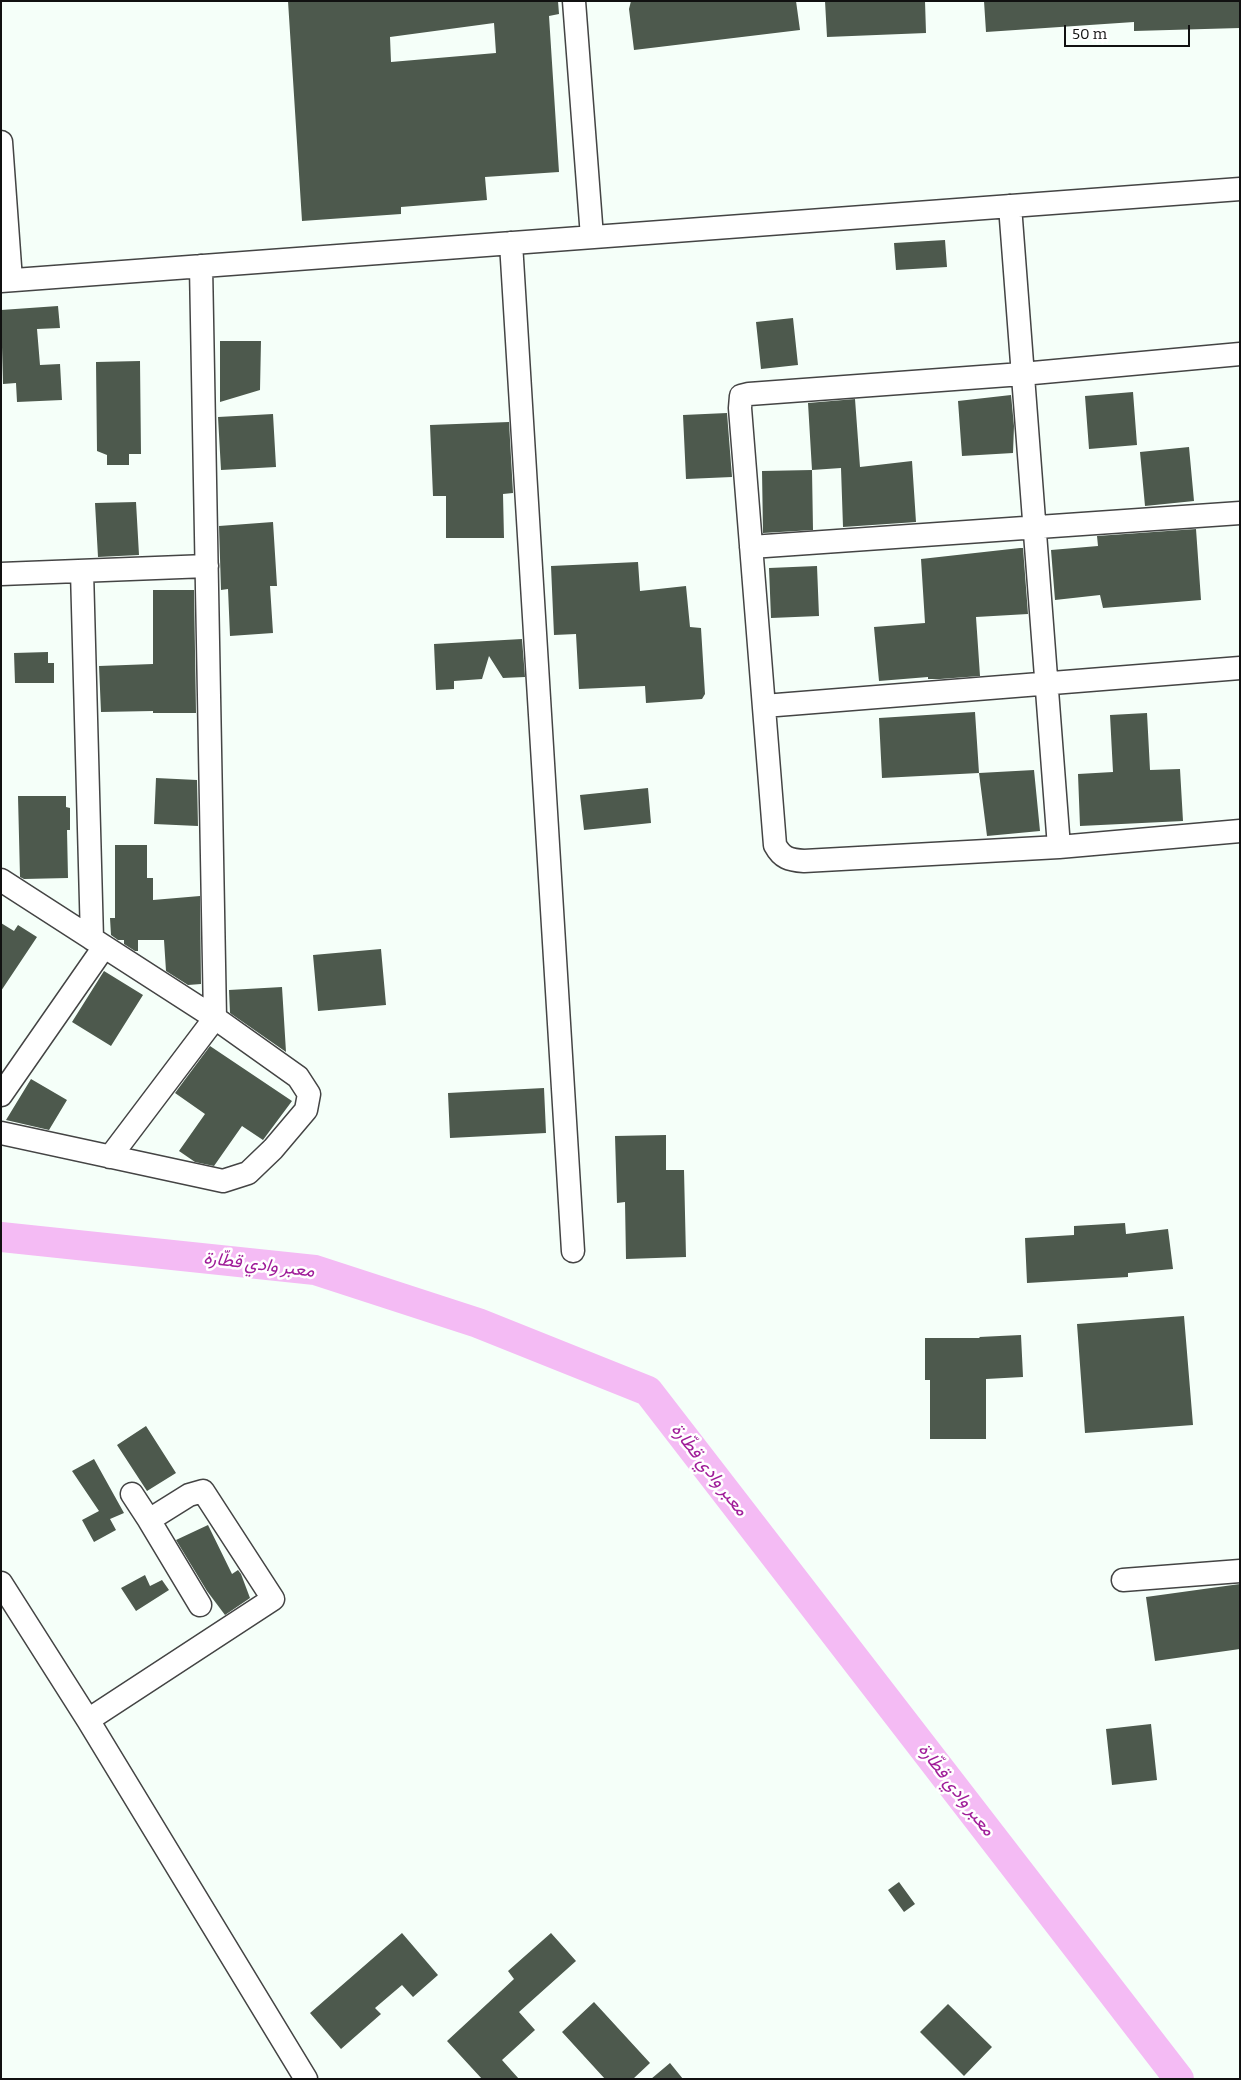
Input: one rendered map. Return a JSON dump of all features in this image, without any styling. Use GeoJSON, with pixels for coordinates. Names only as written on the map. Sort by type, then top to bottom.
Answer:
{"type":"FeatureCollection","features":[{"type":"Feature","properties":{"kind":"street"},"geometry":{"type":"LineString","coordinates":[[574,1],[592,237]]}},
{"type":"Feature","properties":{"kind":"street"},"geometry":{"type":"LineString","coordinates":[[1,142],[6,281],[1240,190]]}},
{"type":"Feature","properties":{"kind":"street"},"geometry":{"type":"LineString","coordinates":[[1010,206],[1059,847]]}},
{"type":"Feature","properties":{"kind":"street"},"geometry":{"type":"LineString","coordinates":[[511,243],[573,1251]]}},
{"type":"Feature","properties":{"kind":"street"},"geometry":{"type":"LineString","coordinates":[[110,1157],[215,1018],[201,266]]}},
{"type":"Feature","properties":{"kind":"street"},"geometry":{"type":"LineString","coordinates":[[1240,354],[1022,374],[741,396],[741,417],[775,844],[780,854],[789,860],[804,861],[1059,847],[1240,832]]}},
{"type":"Feature","properties":{"kind":"street"},"geometry":{"type":"LineString","coordinates":[[751,548],[1240,513]]}},
{"type":"Feature","properties":{"kind":"street"},"geometry":{"type":"LineString","coordinates":[[1,574],[206,566]]}},
{"type":"Feature","properties":{"kind":"street"},"geometry":{"type":"LineString","coordinates":[[1,1095],[98,943],[82,570]]}},
{"type":"Feature","properties":{"kind":"street"},"geometry":{"type":"LineString","coordinates":[[764,706],[1240,668]]}},
{"type":"Feature","properties":{"kind":"street"},"geometry":{"type":"LineString","coordinates":[[1,880],[215,1018],[298,1077],[309,1094],[306,1110],[273,1149],[248,1173],[223,1181],[1,1133]]}},
{"type":"Feature","properties":{"kind":"street"},"geometry":{"type":"LineString","coordinates":[[88,1720],[273,1599],[203,1491],[189,1495],[149,1520]]}},
{"type":"Feature","properties":{"kind":"street"},"geometry":{"type":"LineString","coordinates":[[132,1494],[200,1605]]}},
{"type":"Feature","properties":{"kind":"street"},"geometry":{"type":"LineString","coordinates":[[1123,1580],[1240,1571]]}},
{"type":"Feature","properties":{"kind":"street"},"geometry":{"type":"LineString","coordinates":[[1,1583],[88,1720],[303,2078]]}},
{"type":"Feature","properties":{"kind":"building"},"geometry":{"type":"Polygon","coordinates":[[[288,1],[558,1],[559,14],[549,16],[559,172],[485,177],[487,200],[401,207],[401,214],[302,221],[288,1]],[[494,23],[390,37],[391,62],[496,53],[494,23]]]}},
{"type":"Feature","properties":{"kind":"building"},"geometry":{"type":"Polygon","coordinates":[[[631,1],[796,1],[800,30],[634,50],[629,9],[631,1]]]}},
{"type":"Feature","properties":{"kind":"building"},"geometry":{"type":"Polygon","coordinates":[[[825,1],[925,1],[926,33],[827,37],[825,1]]]}},
{"type":"Feature","properties":{"kind":"building"},"geometry":{"type":"Polygon","coordinates":[[[984,1],[1240,1],[1240,28],[1134,31],[1134,22],[986,32],[984,1]]]}},
{"type":"Feature","properties":{"kind":"building"},"geometry":{"type":"Polygon","coordinates":[[[945,240],[947,267],[896,270],[894,243],[945,240]]]}},
{"type":"Feature","properties":{"kind":"building"},"geometry":{"type":"Polygon","coordinates":[[[58,306],[60,328],[37,329],[40,365],[60,364],[62,400],[17,402],[16,383],[3,384],[1,310],[58,306]]]}},
{"type":"Feature","properties":{"kind":"building"},"geometry":{"type":"Polygon","coordinates":[[[793,318],[798,365],[761,369],[756,322],[793,318]]]}},
{"type":"Feature","properties":{"kind":"building"},"geometry":{"type":"Polygon","coordinates":[[[220,341],[261,341],[260,390],[220,402],[220,341]]]}},
{"type":"Feature","properties":{"kind":"building"},"geometry":{"type":"Polygon","coordinates":[[[140,361],[141,454],[129,454],[129,465],[107,465],[107,455],[97,451],[96,362],[140,361]]]}},
{"type":"Feature","properties":{"kind":"building"},"geometry":{"type":"Polygon","coordinates":[[[1133,392],[1137,445],[1089,449],[1085,396],[1133,392]]]}},
{"type":"Feature","properties":{"kind":"building"},"geometry":{"type":"Polygon","coordinates":[[[1011,395],[1014,426],[1013,453],[962,456],[958,401],[1011,395]]]}},
{"type":"Feature","properties":{"kind":"building"},"geometry":{"type":"Polygon","coordinates":[[[855,399],[860,467],[912,461],[916,522],[843,527],[841,468],[812,470],[808,403],[855,399]]]}},
{"type":"Feature","properties":{"kind":"building"},"geometry":{"type":"Polygon","coordinates":[[[727,413],[732,477],[686,479],[683,415],[727,413]]]}},
{"type":"Feature","properties":{"kind":"building"},"geometry":{"type":"Polygon","coordinates":[[[273,414],[276,467],[221,470],[218,417],[273,414]]]}},
{"type":"Feature","properties":{"kind":"building"},"geometry":{"type":"Polygon","coordinates":[[[509,422],[513,493],[503,494],[504,538],[446,538],[446,496],[433,496],[430,425],[509,422]]]}},
{"type":"Feature","properties":{"kind":"building"},"geometry":{"type":"Polygon","coordinates":[[[1189,447],[1194,501],[1145,506],[1140,452],[1189,447]]]}},
{"type":"Feature","properties":{"kind":"building"},"geometry":{"type":"Polygon","coordinates":[[[812,470],[813,530],[763,533],[762,471],[812,470]]]}},
{"type":"Feature","properties":{"kind":"building"},"geometry":{"type":"Polygon","coordinates":[[[136,502],[139,555],[98,557],[95,503],[136,502]]]}},
{"type":"Feature","properties":{"kind":"building"},"geometry":{"type":"Polygon","coordinates":[[[273,522],[277,586],[270,586],[273,633],[230,636],[228,589],[221,590],[219,526],[273,522]]]}},
{"type":"Feature","properties":{"kind":"building"},"geometry":{"type":"Polygon","coordinates":[[[1196,529],[1201,600],[1103,608],[1100,595],[1055,600],[1051,550],[1098,546],[1097,536],[1196,529]]]}},
{"type":"Feature","properties":{"kind":"building"},"geometry":{"type":"Polygon","coordinates":[[[1023,548],[1028,614],[976,617],[980,676],[940,679],[928,679],[928,677],[879,681],[874,627],[925,623],[921,559],[1023,548]]]}},
{"type":"Feature","properties":{"kind":"building"},"geometry":{"type":"Polygon","coordinates":[[[638,562],[640,591],[686,586],[690,627],[701,628],[705,694],[702,699],[646,703],[645,686],[579,689],[576,634],[554,635],[551,566],[638,562]]]}},
{"type":"Feature","properties":{"kind":"building"},"geometry":{"type":"Polygon","coordinates":[[[817,566],[819,616],[771,618],[769,568],[817,566]]]}},
{"type":"Feature","properties":{"kind":"building"},"geometry":{"type":"Polygon","coordinates":[[[153,590],[194,590],[196,713],[153,713],[153,711],[101,712],[99,666],[153,664],[153,590]]]}},
{"type":"Feature","properties":{"kind":"building"},"geometry":{"type":"Polygon","coordinates":[[[522,639],[525,677],[503,678],[489,656],[482,679],[454,681],[454,689],[436,690],[434,644],[522,639]]]}},
{"type":"Feature","properties":{"kind":"building"},"geometry":{"type":"Polygon","coordinates":[[[48,652],[48,663],[54,663],[54,683],[15,683],[14,653],[48,652]]]}},
{"type":"Feature","properties":{"kind":"building"},"geometry":{"type":"Polygon","coordinates":[[[975,712],[979,773],[882,778],[879,718],[975,712]]]}},
{"type":"Feature","properties":{"kind":"building"},"geometry":{"type":"Polygon","coordinates":[[[1147,713],[1150,770],[1180,769],[1183,821],[1080,826],[1078,774],[1113,772],[1110,715],[1147,713]]]}},
{"type":"Feature","properties":{"kind":"building"},"geometry":{"type":"Polygon","coordinates":[[[1034,770],[1040,831],[987,836],[979,773],[1034,770]]]}},
{"type":"Feature","properties":{"kind":"building"},"geometry":{"type":"Polygon","coordinates":[[[156,778],[197,780],[198,826],[154,824],[156,778]]]}},
{"type":"Feature","properties":{"kind":"building"},"geometry":{"type":"Polygon","coordinates":[[[648,788],[651,823],[584,830],[580,795],[648,788]]]}},
{"type":"Feature","properties":{"kind":"building"},"geometry":{"type":"Polygon","coordinates":[[[18,796],[66,796],[66,807],[70,808],[70,830],[67,830],[68,878],[24,879],[20,877],[18,796]]]}},
{"type":"Feature","properties":{"kind":"building"},"geometry":{"type":"Polygon","coordinates":[[[115,845],[147,845],[147,878],[153,878],[153,900],[200,896],[201,984],[188,985],[166,971],[164,940],[138,940],[138,951],[135,951],[124,944],[124,940],[118,940],[111,935],[110,918],[115,918],[115,845]]]}},
{"type":"Feature","properties":{"kind":"building"},"geometry":{"type":"Polygon","coordinates":[[[1,923],[14,931],[18,925],[37,937],[1,991],[1,923]]]}},
{"type":"Feature","properties":{"kind":"building"},"geometry":{"type":"Polygon","coordinates":[[[381,949],[386,1005],[318,1011],[313,955],[381,949]]]}},
{"type":"Feature","properties":{"kind":"building"},"geometry":{"type":"Polygon","coordinates":[[[104,971],[143,995],[111,1046],[72,1022],[104,971]]]}},
{"type":"Feature","properties":{"kind":"building"},"geometry":{"type":"Polygon","coordinates":[[[282,987],[286,1052],[230,1013],[229,990],[282,987]]]}},
{"type":"Feature","properties":{"kind":"building"},"geometry":{"type":"Polygon","coordinates":[[[210,1046],[292,1101],[263,1140],[242,1126],[214,1166],[195,1162],[179,1151],[205,1114],[175,1093],[210,1046]]]}},
{"type":"Feature","properties":{"kind":"building"},"geometry":{"type":"Polygon","coordinates":[[[31,1079],[67,1100],[49,1130],[6,1120],[31,1079]]]}},
{"type":"Feature","properties":{"kind":"building"},"geometry":{"type":"Polygon","coordinates":[[[544,1088],[546,1133],[450,1138],[448,1093],[544,1088]]]}},
{"type":"Feature","properties":{"kind":"building"},"geometry":{"type":"Polygon","coordinates":[[[666,1135],[666,1170],[684,1170],[686,1257],[626,1259],[625,1202],[617,1203],[615,1136],[666,1135]]]}},
{"type":"Feature","properties":{"kind":"building"},"geometry":{"type":"Polygon","coordinates":[[[1125,1223],[1126,1234],[1168,1229],[1173,1269],[1128,1273],[1128,1277],[1027,1283],[1025,1238],[1074,1235],[1074,1226],[1125,1223]]]}},
{"type":"Feature","properties":{"kind":"building"},"geometry":{"type":"Polygon","coordinates":[[[1184,1316],[1193,1425],[1085,1433],[1077,1324],[1184,1316]]]}},
{"type":"Feature","properties":{"kind":"building"},"geometry":{"type":"Polygon","coordinates":[[[1021,1335],[1023,1377],[986,1379],[986,1439],[930,1439],[930,1380],[925,1380],[925,1338],[980,1338],[1021,1335]]]}},
{"type":"Feature","properties":{"kind":"building"},"geometry":{"type":"Polygon","coordinates":[[[146,1426],[176,1473],[147,1491],[117,1445],[146,1426]]]}},
{"type":"Feature","properties":{"kind":"building"},"geometry":{"type":"Polygon","coordinates":[[[94,1459],[124,1513],[110,1519],[116,1530],[94,1542],[82,1520],[99,1511],[72,1471],[94,1459]]]}},
{"type":"Feature","properties":{"kind":"building"},"geometry":{"type":"Polygon","coordinates":[[[208,1525],[232,1574],[238,1570],[241,1574],[250,1598],[225,1615],[207,1591],[176,1540],[208,1525]]]}},
{"type":"Feature","properties":{"kind":"building"},"geometry":{"type":"Polygon","coordinates":[[[145,1575],[150,1586],[162,1580],[169,1590],[136,1611],[121,1588],[145,1575]]]}},
{"type":"Feature","properties":{"kind":"building"},"geometry":{"type":"Polygon","coordinates":[[[1240,1584],[1240,1649],[1155,1661],[1146,1597],[1240,1584]]]}},
{"type":"Feature","properties":{"kind":"building"},"geometry":{"type":"Polygon","coordinates":[[[1151,1724],[1157,1780],[1112,1785],[1106,1729],[1151,1724]]]}},
{"type":"Feature","properties":{"kind":"building"},"geometry":{"type":"Polygon","coordinates":[[[899,1882],[915,1904],[904,1912],[888,1890],[899,1882]]]}},
{"type":"Feature","properties":{"kind":"building"},"geometry":{"type":"Polygon","coordinates":[[[402,1933],[438,1975],[413,1997],[402,1985],[375,2008],[381,2014],[341,2049],[310,2013],[402,1933]]]}},
{"type":"Feature","properties":{"kind":"building"},"geometry":{"type":"Polygon","coordinates":[[[551,1933],[576,1961],[519,2012],[535,2030],[502,2060],[519,2079],[482,2079],[447,2041],[514,1979],[508,1971],[551,1933]]]}},
{"type":"Feature","properties":{"kind":"building"},"geometry":{"type":"Polygon","coordinates":[[[594,2002],[650,2063],[633,2079],[605,2079],[562,2032],[594,2002]]]}},
{"type":"Feature","properties":{"kind":"building"},"geometry":{"type":"Polygon","coordinates":[[[948,2004],[992,2047],[964,2076],[920,2032],[948,2004]]]}},
{"type":"Feature","properties":{"kind":"building"},"geometry":{"type":"Polygon","coordinates":[[[670,2063],[683,2079],[651,2079],[670,2063]]]}},
{"type":"Feature","properties":{"kind":"waterway","name":"معبر وادي قطّارة"},"geometry":{"type":"LineString","coordinates":[[1,1237],[315,1270],[478,1323],[648,1391],[1179,2079]]}}]}
